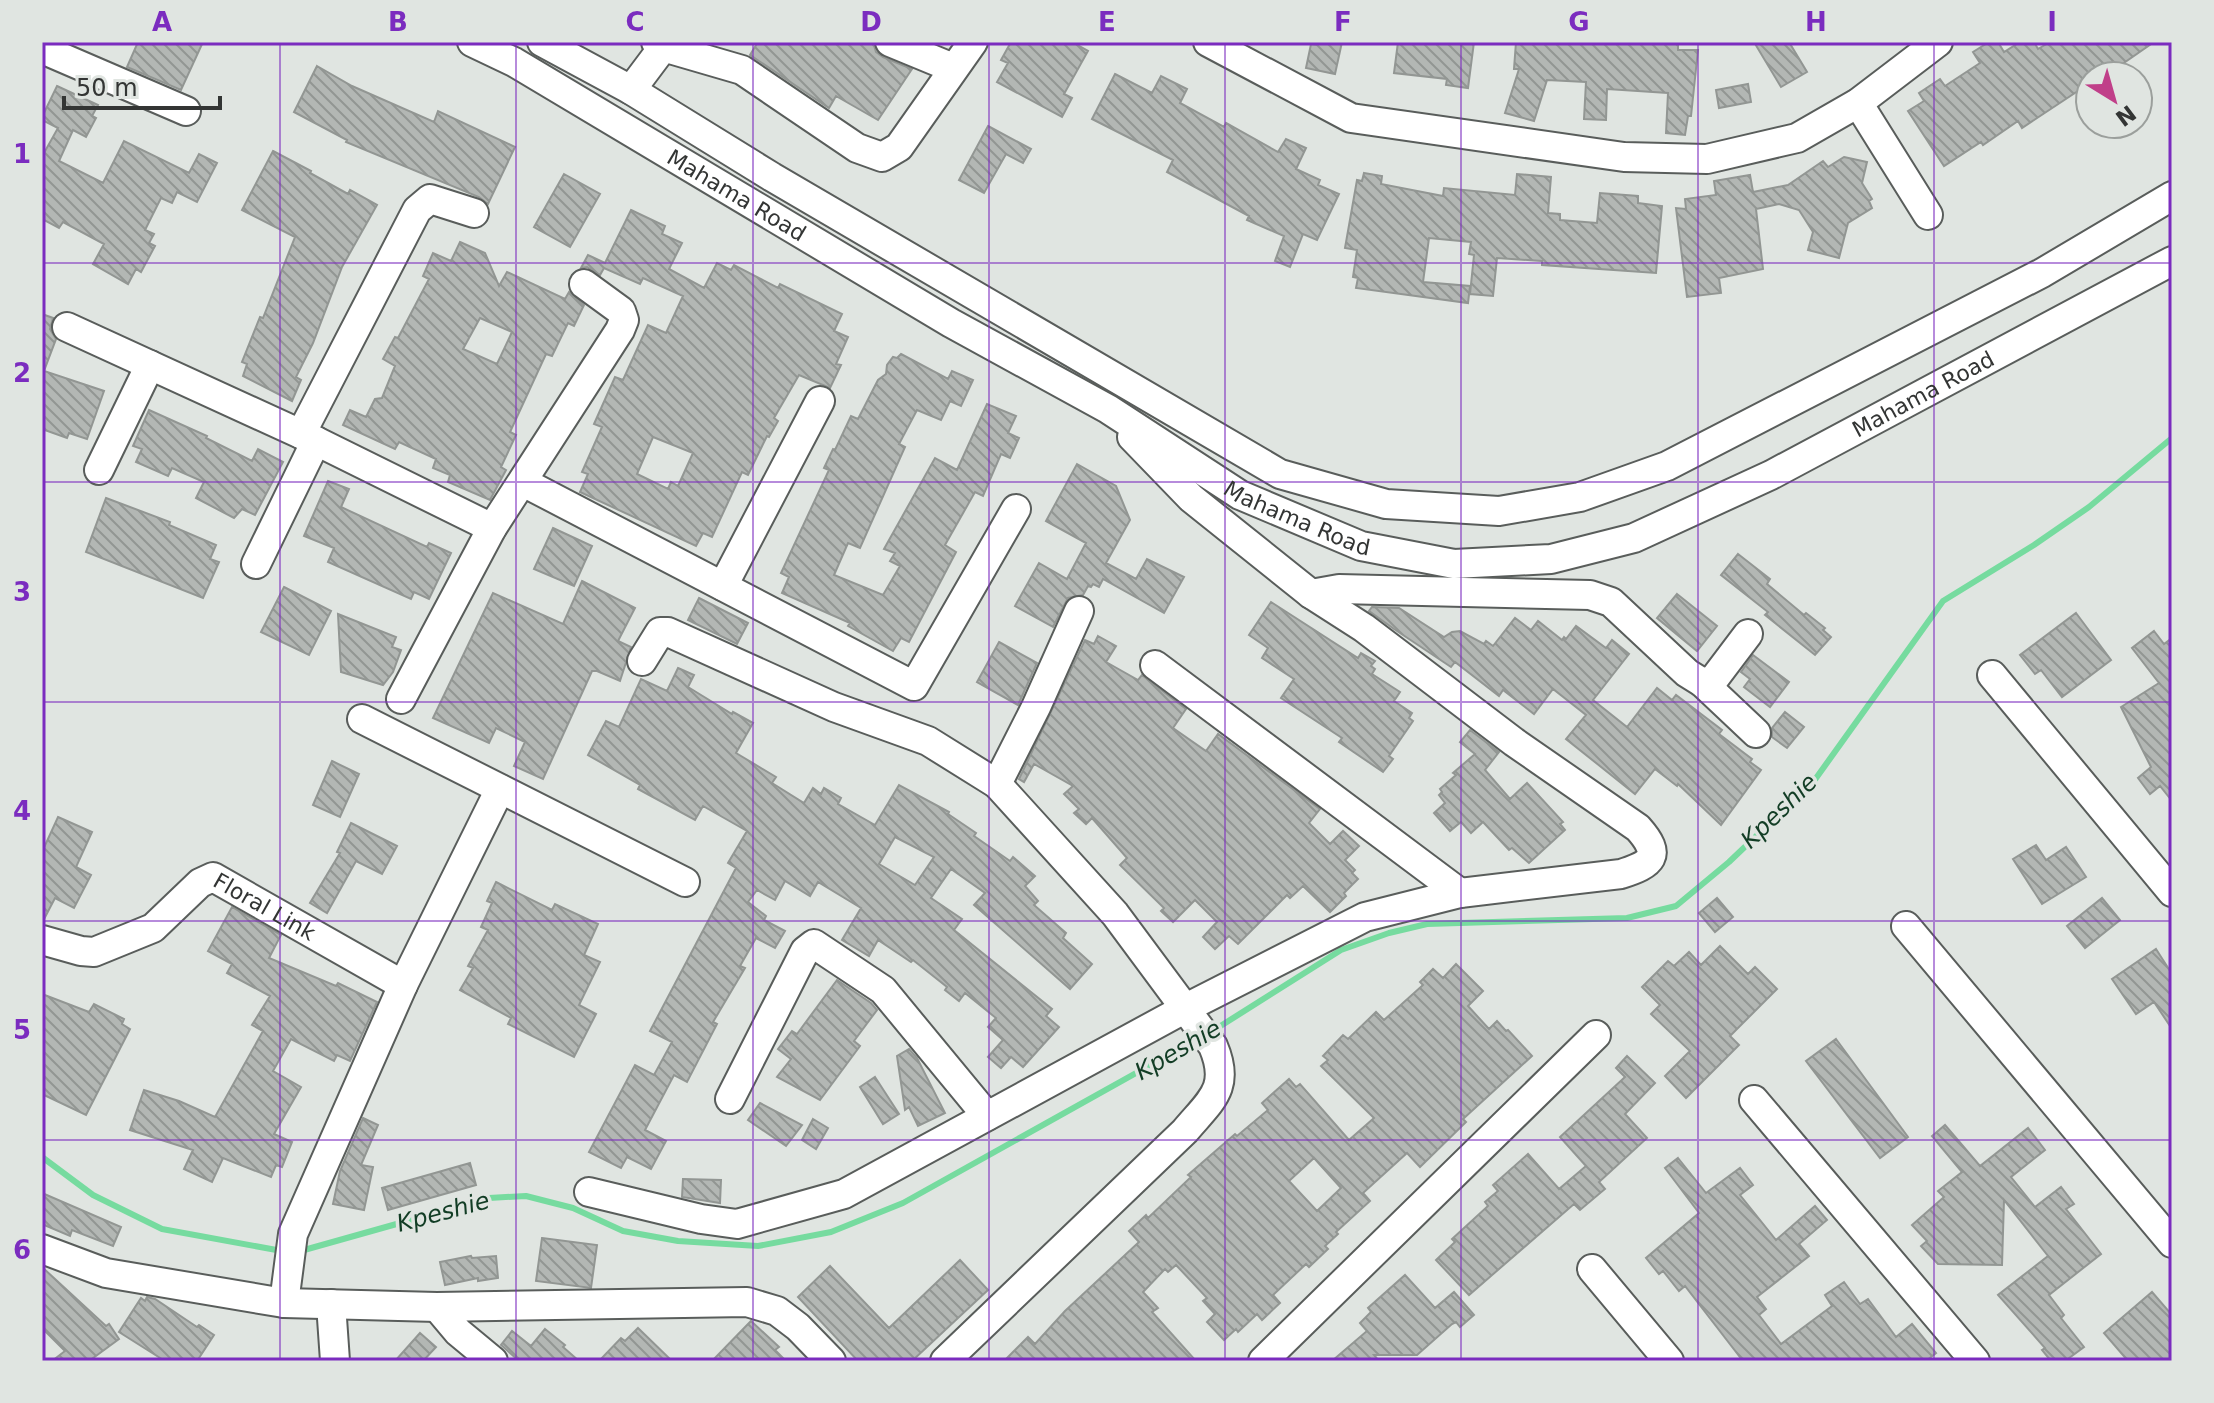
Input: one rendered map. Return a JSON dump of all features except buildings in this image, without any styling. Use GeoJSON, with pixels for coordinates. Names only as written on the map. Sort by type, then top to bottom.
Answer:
{"type":"FeatureCollection","features":[{"type":"Feature","properties":{"kind":"street","name":"Mahama Road"},"geometry":{"type":"LineString","coordinates":[[472,42],[514,62],[951,323],[1108,409],[1240,495],[1361,546],[1454,564],[1551,559],[1634,538],[1771,475],[2172,261]]}},
{"type":"Feature","properties":{"kind":"street","name":"Mahama Road"},"geometry":{"type":"LineString","coordinates":[[542,42],[631,90],[786,185],[1280,474],[1386,504],[1499,511],[1580,497],[1667,466],[2042,273],[2172,196]]}},
{"type":"Feature","properties":{"kind":"street"},"geometry":{"type":"LineString","coordinates":[[890,42],[953,68]]}},
{"type":"Feature","properties":{"kind":"street"},"geometry":{"type":"LineString","coordinates":[[631,90],[662,44],[742,70],[857,148],[882,157],[899,147],[973,42]]}},
{"type":"Feature","properties":{"kind":"street"},"geometry":{"type":"LineString","coordinates":[[1208,42],[1351,118],[1624,157],[1707,159],[1797,138],[1858,103],[1938,42]]}},
{"type":"Feature","properties":{"kind":"street"},"geometry":{"type":"LineString","coordinates":[[42,49],[186,111]]}},
{"type":"Feature","properties":{"kind":"street"},"geometry":{"type":"LineString","coordinates":[[1858,103],[1928,215]]}},
{"type":"Feature","properties":{"kind":"street"},"geometry":{"type":"LineString","coordinates":[[256,564],[308,437],[417,210],[430,199],[474,213]]}},
{"type":"Feature","properties":{"kind":"street"},"geometry":{"type":"LineString","coordinates":[[401,699],[492,528],[624,320],[621,311],[584,284]]}},
{"type":"Feature","properties":{"kind":"street"},"geometry":{"type":"LineString","coordinates":[[67,327],[308,437],[492,528]]}},
{"type":"Feature","properties":{"kind":"street"},"geometry":{"type":"LineString","coordinates":[[99,470],[150,365]]}},
{"type":"Feature","properties":{"kind":"street"},"geometry":{"type":"LineString","coordinates":[[723,586],[820,401]]}},
{"type":"Feature","properties":{"kind":"street"},"geometry":{"type":"LineString","coordinates":[[589,1192],[701,1219],[737,1224],[844,1194],[987,1116],[1191,1014],[1365,917],[1460,893],[1621,874],[1640,868],[1650,860],[1653,850],[1638,828],[1514,742],[1364,628],[1311,594],[1191,498],[1108,409]]}},
{"type":"Feature","properties":{"kind":"street"},"geometry":{"type":"LineString","coordinates":[[523,482],[914,686]]}},
{"type":"Feature","properties":{"kind":"street"},"geometry":{"type":"LineString","coordinates":[[904,733],[914,686],[1016,509]]}},
{"type":"Feature","properties":{"kind":"street"},"geometry":{"type":"LineString","coordinates":[[1311,594],[1339,589],[1590,595],[1611,602],[1756,733]]}},
{"type":"Feature","properties":{"kind":"street"},"geometry":{"type":"LineString","coordinates":[[997,784],[1079,611]]}},
{"type":"Feature","properties":{"kind":"street"},"geometry":{"type":"LineString","coordinates":[[642,661],[660,632],[668,632],[834,707],[940,748],[997,784],[1115,914],[1213,1046],[1221,1065],[1221,1082],[1185,1131],[945,1361]]}},
{"type":"Feature","properties":{"kind":"street"},"geometry":{"type":"LineString","coordinates":[[1703,683],[1714,679],[1748,634]]}},
{"type":"Feature","properties":{"kind":"street"},"geometry":{"type":"LineString","coordinates":[[1155,665],[1460,893]]}},
{"type":"Feature","properties":{"kind":"street"},"geometry":{"type":"LineString","coordinates":[[1992,675],[2172,892]]}},
{"type":"Feature","properties":{"kind":"street"},"geometry":{"type":"LineString","coordinates":[[362,719],[685,882]]}},
{"type":"Feature","properties":{"kind":"street"},"geometry":{"type":"LineString","coordinates":[[284,1303],[293,1234],[403,985],[500,789]]}},
{"type":"Feature","properties":{"kind":"street","name":"Floral Link"},"geometry":{"type":"LineString","coordinates":[[42,940],[94,952],[153,928],[200,883],[213,877],[403,985]]}},
{"type":"Feature","properties":{"kind":"street"},"geometry":{"type":"LineString","coordinates":[[1906,926],[2172,1243]]}},
{"type":"Feature","properties":{"kind":"street"},"geometry":{"type":"LineString","coordinates":[[730,1099],[805,951],[814,944],[883,990],[987,1116]]}},
{"type":"Feature","properties":{"kind":"street"},"geometry":{"type":"LineString","coordinates":[[1263,1361],[1596,1035]]}},
{"type":"Feature","properties":{"kind":"street"},"geometry":{"type":"LineString","coordinates":[[1754,1100],[1975,1361]]}},
{"type":"Feature","properties":{"kind":"street"},"geometry":{"type":"LineString","coordinates":[[42,1249],[106,1273],[284,1303],[437,1307],[747,1302],[777,1311],[798,1327],[831,1361]]}},
{"type":"Feature","properties":{"kind":"street"},"geometry":{"type":"LineString","coordinates":[[1592,1269],[1669,1361]]}},
{"type":"Feature","properties":{"kind":"street"},"geometry":{"type":"LineString","coordinates":[[331,1304],[335,1361]]}},
{"type":"Feature","properties":{"kind":"street"},"geometry":{"type":"LineString","coordinates":[[437,1307],[470,1343],[493,1361]]}},
{"type":"Feature","properties":{"kind":"waterway","name":"Kpeshie"},"geometry":{"type":"LineString","coordinates":[[1211,1032],[1341,950],[1389,933],[1427,924],[1627,918],[1676,906],[1729,862],[1814,781],[1943,601],[2089,507],[2172,438]]}},
{"type":"Feature","properties":{"kind":"waterway","name":"Kpeshie"},"geometry":{"type":"LineString","coordinates":[[297,1252],[489,1198],[526,1196],[573,1208],[623,1231],[678,1241],[758,1246],[831,1232],[903,1203],[1197,1039]]}},
{"type":"Feature","properties":{"kind":"waterway","name":"Kpeshie"},"geometry":{"type":"LineString","coordinates":[[42,1157],[93,1195],[162,1229],[282,1251]]}}]}
